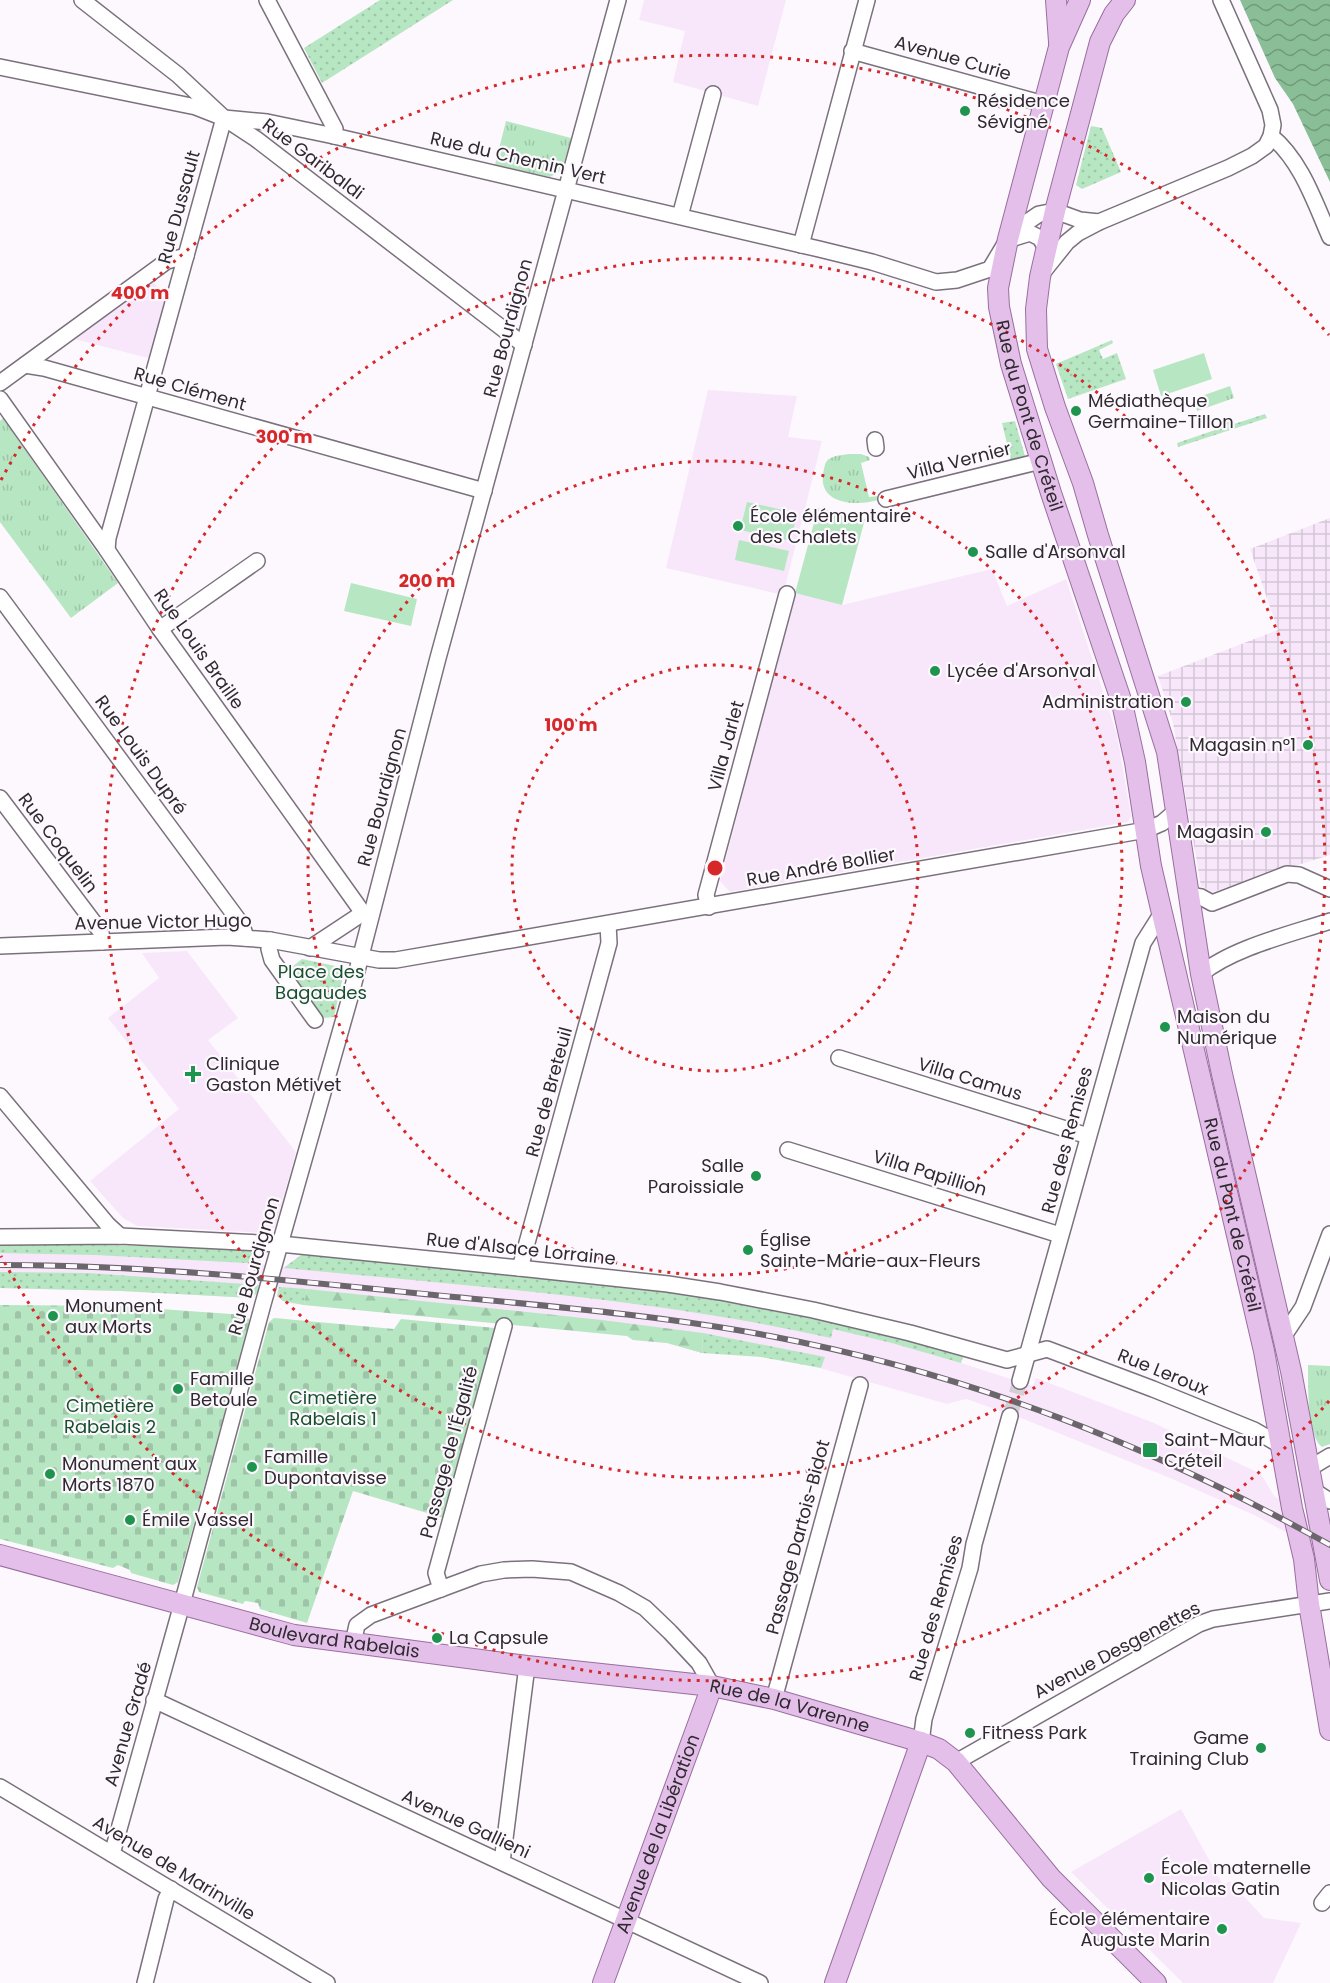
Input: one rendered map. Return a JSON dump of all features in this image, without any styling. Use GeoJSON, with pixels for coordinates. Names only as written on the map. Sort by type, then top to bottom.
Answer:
{"type":"FeatureCollection","features":[{"type":"Feature","properties":{"kind":"main road"},"geometry":{"type":"LineString","coordinates":[[1056,0],[1059,47]]}},
{"type":"Feature","properties":{"kind":"main road","name":"Rue du Pont de Créteil"},"geometry":{"type":"LineString","coordinates":[[1080,0],[1059,47],[1008,239],[998,288],[999,308],[1011,364],[1041,461],[1122,703],[1151,866],[1264,1351],[1284,1466],[1304,1559],[1309,1604],[1330,1730]]}},
{"type":"Feature","properties":{"kind":"main road","name":"Rue du Pont de Créteil"},"geometry":{"type":"LineString","coordinates":[[1125,0],[1114,14],[1100,42],[1055,211],[1040,277],[1035,330],[1037,349],[1041,367],[1083,483],[1164,740],[1201,974],[1283,1337],[1310,1468],[1322,1496],[1330,1580]]}},
{"type":"Feature","properties":{"kind":"main road"},"geometry":{"type":"LineString","coordinates":[[1276,1418],[1283,1421],[1290,1420],[1299,1413]]}},
{"type":"Feature","properties":{"kind":"main road"},"geometry":{"type":"LineString","coordinates":[[1280,1444],[1310,1468]]}},
{"type":"Feature","properties":{"kind":"main road"},"geometry":{"type":"LineString","coordinates":[[1284,1466],[1322,1496]]}},
{"type":"Feature","properties":{"kind":"main road","name":"Boulevard Rabelais"},"geometry":{"type":"LineString","coordinates":[[0,1555],[294,1635],[527,1666],[711,1686]]}},
{"type":"Feature","properties":{"kind":"main road","name":"Rue de la Varenne"},"geometry":{"type":"LineString","coordinates":[[711,1686],[774,1699],[939,1749],[956,1762],[1051,1878],[1156,1983]]}},
{"type":"Feature","properties":{"kind":"main road","name":"Avenue de la Libération"},"geometry":{"type":"LineString","coordinates":[[603,1983],[711,1686]]}},
{"type":"Feature","properties":{"kind":"main road"},"geometry":{"type":"LineString","coordinates":[[835,1983],[921,1742]]}},
{"type":"Feature","properties":{"kind":"street","name":"Rue Garibaldi"},"geometry":{"type":"LineString","coordinates":[[82,0],[178,75],[224,118],[256,139],[524,345]]}},
{"type":"Feature","properties":{"kind":"street"},"geometry":{"type":"LineString","coordinates":[[267,0],[335,129],[334,136]]}},
{"type":"Feature","properties":{"kind":"street","name":"Rue Bourdignon"},"geometry":{"type":"LineString","coordinates":[[182,1604],[361,957],[367,914],[618,0]]}},
{"type":"Feature","properties":{"kind":"street"},"geometry":{"type":"LineString","coordinates":[[801,244],[867,0]]}},
{"type":"Feature","properties":{"kind":"street"},"geometry":{"type":"LineString","coordinates":[[1040,277],[1067,242],[1078,233],[1236,164],[1266,147],[1273,125],[1270,110],[1221,0]]}},
{"type":"Feature","properties":{"kind":"street","name":"Avenue Curie"},"geometry":{"type":"LineString","coordinates":[[852,51],[1044,104]]}},
{"type":"Feature","properties":{"kind":"street","name":"Rue du Chemin Vert"},"geometry":{"type":"LineString","coordinates":[[0,67],[196,107],[224,118],[267,122],[334,136],[566,189],[801,244],[872,262],[936,282],[957,280],[990,269],[1008,239],[1023,225],[1039,214],[1055,211]]}},
{"type":"Feature","properties":{"kind":"street"},"geometry":{"type":"LineString","coordinates":[[680,216],[713,94]]}},
{"type":"Feature","properties":{"kind":"street","name":"Rue Dussault"},"geometry":{"type":"LineString","coordinates":[[107,550],[108,538],[224,118]]}},
{"type":"Feature","properties":{"kind":"street"},"geometry":{"type":"LineString","coordinates":[[1271,136],[1284,146],[1299,171],[1330,237]]}},
{"type":"Feature","properties":{"kind":"street"},"geometry":{"type":"LineString","coordinates":[[1055,211],[1080,220],[1099,222]]}},
{"type":"Feature","properties":{"kind":"street"},"geometry":{"type":"LineString","coordinates":[[1008,239],[1030,233],[1040,238],[1046,248]]}},
{"type":"Feature","properties":{"kind":"street"},"geometry":{"type":"LineString","coordinates":[[0,383],[167,261],[186,256]]}},
{"type":"Feature","properties":{"kind":"street","name":"Rue Clément"},"geometry":{"type":"LineString","coordinates":[[25,365],[44,368],[483,491]]}},
{"type":"Feature","properties":{"kind":"street","name":"Rue Louis Braille"},"geometry":{"type":"LineString","coordinates":[[0,399],[160,629],[367,914]]}},
{"type":"Feature","properties":{"kind":"street","name":"Villa Vernier"},"geometry":{"type":"LineString","coordinates":[[886,499],[1041,461]]}},
{"type":"Feature","properties":{"kind":"street"},"geometry":{"type":"LineString","coordinates":[[160,629],[256,561]]}},
{"type":"Feature","properties":{"kind":"street","name":"Villa Jarlet"},"geometry":{"type":"LineString","coordinates":[[709,907],[706,895],[788,594]]}},
{"type":"Feature","properties":{"kind":"street","name":"Rue Louis Dupré"},"geometry":{"type":"LineString","coordinates":[[0,597],[242,925],[246,938]]}},
{"type":"Feature","properties":{"kind":"street","name":"Rue Coquelin"},"geometry":{"type":"LineString","coordinates":[[0,798],[101,932],[102,942]]}},
{"type":"Feature","properties":{"kind":"street"},"geometry":{"type":"LineString","coordinates":[[1146,830],[1162,823],[1176,811]]}},
{"type":"Feature","properties":{"kind":"street","name":"Rue André Bollier"},"geometry":{"type":"LineString","coordinates":[[361,957],[396,960],[1146,830]]}},
{"type":"Feature","properties":{"kind":"street"},"geometry":{"type":"LineString","coordinates":[[1189,895],[1201,897],[1212,903],[1287,874],[1299,875],[1330,889]]}},
{"type":"Feature","properties":{"kind":"street","name":"Rue des Remises"},"geometry":{"type":"LineString","coordinates":[[1020,1381],[1143,943],[1162,913]]}},
{"type":"Feature","properties":{"kind":"street"},"geometry":{"type":"LineString","coordinates":[[310,948],[367,914]]}},
{"type":"Feature","properties":{"kind":"street"},"geometry":{"type":"LineString","coordinates":[[1201,974],[1210,966],[1234,954],[1330,921]]}},
{"type":"Feature","properties":{"kind":"street","name":"Rue de Breteuil"},"geometry":{"type":"LineString","coordinates":[[519,1268],[554,1149],[609,943],[608,924]]}},
{"type":"Feature","properties":{"kind":"street","name":"Avenue Victor Hugo"},"geometry":{"type":"LineString","coordinates":[[0,946],[246,938],[270,940],[361,957]]}},
{"type":"Feature","properties":{"kind":"street"},"geometry":{"type":"LineString","coordinates":[[270,940],[269,949],[272,960],[315,1020]]}},
{"type":"Feature","properties":{"kind":"street","name":"Villa Camus"},"geometry":{"type":"LineString","coordinates":[[839,1058],[1088,1136]]}},
{"type":"Feature","properties":{"kind":"street"},"geometry":{"type":"LineString","coordinates":[[0,1096],[108,1225],[120,1236]]}},
{"type":"Feature","properties":{"kind":"street","name":"Villa Papillion"},"geometry":{"type":"LineString","coordinates":[[788,1150],[1060,1235]]}},
{"type":"Feature","properties":{"kind":"street"},"geometry":{"type":"LineString","coordinates":[[1283,1337],[1303,1307],[1330,1234]]}},
{"type":"Feature","properties":{"kind":"street","name":"Rue d'Alsace Lorraine"},"geometry":{"type":"LineString","coordinates":[[0,1237],[120,1236],[280,1244],[668,1284],[813,1310],[910,1333],[1006,1360],[1028,1354]]}},
{"type":"Feature","properties":{"kind":"street","name":"Passage de l'Égalité"},"geometry":{"type":"LineString","coordinates":[[441,1589],[436,1573],[504,1326]]}},
{"type":"Feature","properties":{"kind":"street","name":"Rue Leroux"},"geometry":{"type":"LineString","coordinates":[[1028,1354],[1047,1349],[1062,1354],[1254,1430],[1280,1444]]}},
{"type":"Feature","properties":{"kind":"street","name":"Passage Dartois-Bidot"},"geometry":{"type":"LineString","coordinates":[[774,1699],[860,1385]]}},
{"type":"Feature","properties":{"kind":"street","name":"Rue des Remises"},"geometry":{"type":"LineString","coordinates":[[921,1742],[924,1719],[970,1568],[974,1544],[1010,1416]]}},
{"type":"Feature","properties":{"kind":"street"},"geometry":{"type":"LineString","coordinates":[[1310,1468],[1330,1456]]}},
{"type":"Feature","properties":{"kind":"street","name":"Rue de la Varenne"},"geometry":{"type":"LineString","coordinates":[[352,1643],[354,1631],[361,1621],[371,1615],[481,1574],[532,1569],[571,1572],[619,1593],[645,1608],[699,1663],[711,1686]]}},
{"type":"Feature","properties":{"kind":"street"},"geometry":{"type":"LineString","coordinates":[[1309,1604],[1330,1601]]}},
{"type":"Feature","properties":{"kind":"street","name":"Avenue Gradé"},"geometry":{"type":"LineString","coordinates":[[112,1854],[182,1604]]}},
{"type":"Feature","properties":{"kind":"street","name":"Avenue Desgenettes"},"geometry":{"type":"LineString","coordinates":[[956,1762],[1199,1624],[1213,1619],[1309,1604]]}},
{"type":"Feature","properties":{"kind":"street"},"geometry":{"type":"LineString","coordinates":[[502,1862],[527,1666]]}},
{"type":"Feature","properties":{"kind":"street","name":"Avenue Gallieni"},"geometry":{"type":"LineString","coordinates":[[154,1700],[760,1983]]}},
{"type":"Feature","properties":{"kind":"street","name":"Avenue de Marinville"},"geometry":{"type":"LineString","coordinates":[[0,1787],[327,1983]]}},
{"type":"Feature","properties":{"kind":"street"},"geometry":{"type":"LineString","coordinates":[[145,1983],[166,1899],[171,1888]]}},
{"type":"Feature","properties":{"kind":"shaded area"},"geometry":{"type":"Polygon","coordinates":[[[644,0],[786,0],[758,106],[673,82],[685,31],[639,20],[644,0]]]}},
{"type":"Feature","properties":{"kind":"shaded area"},"geometry":{"type":"Polygon","coordinates":[[[152,280],[168,302],[152,359],[74,339],[152,280]]]}},
{"type":"Feature","properties":{"kind":"shaded area","name":"École élémentaire des Chalets"},"geometry":{"type":"Polygon","coordinates":[[[708,390],[797,396],[788,437],[822,441],[783,595],[666,568],[708,390]]]}},
{"type":"Feature","properties":{"kind":"shaded area"},"geometry":{"type":"Polygon","coordinates":[[[1330,518],[1330,855],[1212,892],[1201,886],[1173,723],[1158,676],[1278,630],[1250,549],[1330,518]]]}},
{"type":"Feature","properties":{"kind":"shaded area","name":"Lycée d'Arsonval"},"geometry":{"type":"Polygon","coordinates":[[[992,569],[1007,606],[1066,579],[1117,735],[1131,816],[1128,822],[730,892],[720,881],[795,593],[842,605],[992,569]]]}},
{"type":"Feature","properties":{"kind":"shaded area","name":"Clinique Gaston Métivet"},"geometry":{"type":"Polygon","coordinates":[[[187,951],[238,1018],[208,1040],[296,1152],[275,1227],[266,1233],[137,1226],[123,1218],[90,1181],[179,1109],[108,1018],[159,978],[142,953],[187,951]]]}},
{"type":"Feature","properties":{"kind":"shaded area"},"geometry":{"type":"Polygon","coordinates":[[[61,1244],[251,1249],[263,1264],[284,1267],[301,1255],[552,1279],[912,1341],[963,1357],[961,1363],[1033,1386],[1036,1378],[1154,1423],[1261,1474],[1274,1496],[1330,1529],[1330,1556],[1254,1515],[1170,1478],[1021,1418],[966,1399],[947,1404],[770,1354],[702,1353],[667,1343],[633,1340],[627,1336],[293,1304],[277,1296],[278,1287],[260,1285],[252,1298],[121,1291],[0,1288],[0,1245],[61,1244]]]}},
{"type":"Feature","properties":{"kind":"shaded area"},"geometry":{"type":"Polygon","coordinates":[[[1181,1809],[1223,1885],[1230,1881],[1264,1918],[1301,1923],[1273,1983],[1183,1983],[1071,1872],[1181,1809]]]}},
{"type":"Feature","properties":{"kind":"green space"},"geometry":{"type":"Polygon","coordinates":[[[380,0],[453,0],[322,83],[304,48],[380,0]]]}},
{"type":"Feature","properties":{"kind":"green space"},"geometry":{"type":"Polygon","coordinates":[[[506,121],[571,138],[562,170],[550,177],[495,165],[506,121]]]}},
{"type":"Feature","properties":{"kind":"green space"},"geometry":{"type":"Polygon","coordinates":[[[1091,126],[1102,128],[1121,172],[1082,189],[1076,185],[1091,126]]]}},
{"type":"Feature","properties":{"kind":"green space"},"geometry":{"type":"Polygon","coordinates":[[[1112,340],[1113,343],[1099,350],[1103,359],[1117,353],[1126,379],[1068,399],[1056,364],[1112,340]]]}},
{"type":"Feature","properties":{"kind":"green space"},"geometry":{"type":"Polygon","coordinates":[[[1204,353],[1212,379],[1161,396],[1153,370],[1204,353]]]}},
{"type":"Feature","properties":{"kind":"green space"},"geometry":{"type":"Polygon","coordinates":[[[1230,386],[1234,398],[1197,411],[1193,399],[1230,386]]]}},
{"type":"Feature","properties":{"kind":"green space"},"geometry":{"type":"Polygon","coordinates":[[[1265,414],[1267,418],[1178,447],[1177,443],[1221,428],[1220,424],[1232,420],[1234,424],[1265,414]]]}},
{"type":"Feature","properties":{"kind":"green space"},"geometry":{"type":"Polygon","coordinates":[[[3,418],[118,583],[71,618],[0,522],[0,421],[3,418]]]}},
{"type":"Feature","properties":{"kind":"green space"},"geometry":{"type":"Polygon","coordinates":[[[1015,421],[1025,456],[1011,460],[1002,423],[1015,421]]]}},
{"type":"Feature","properties":{"kind":"green space"},"geometry":{"type":"Polygon","coordinates":[[[849,454],[869,457],[870,460],[861,463],[869,497],[879,496],[878,500],[848,502],[831,496],[825,490],[823,481],[827,461],[835,456],[849,454]]]}},
{"type":"Feature","properties":{"kind":"green space"},"geometry":{"type":"Polygon","coordinates":[[[747,502],[797,513],[791,541],[740,530],[747,502]]]}},
{"type":"Feature","properties":{"kind":"green space"},"geometry":{"type":"Polygon","coordinates":[[[818,508],[865,519],[842,605],[795,593],[818,508]]]}},
{"type":"Feature","properties":{"kind":"green space"},"geometry":{"type":"Polygon","coordinates":[[[739,540],[789,551],[784,571],[735,560],[739,540]]]}},
{"type":"Feature","properties":{"kind":"green space"},"geometry":{"type":"Polygon","coordinates":[[[351,583],[417,599],[411,626],[344,611],[351,583]]]}},
{"type":"Feature","properties":{"kind":"green space","name":"Place des Bagaudes"},"geometry":{"type":"Polygon","coordinates":[[[302,959],[340,967],[343,977],[334,1017],[323,1018],[287,971],[302,959]]]}},
{"type":"Feature","properties":{"kind":"green space"},"geometry":{"type":"Polygon","coordinates":[[[61,1244],[251,1249],[263,1264],[96,1255],[0,1253],[0,1245],[61,1244]]]}},
{"type":"Feature","properties":{"kind":"green space"},"geometry":{"type":"Polygon","coordinates":[[[301,1255],[572,1280],[700,1295],[814,1317],[963,1357],[961,1363],[833,1329],[831,1338],[764,1324],[628,1303],[284,1268],[301,1255]]]}},
{"type":"Feature","properties":{"kind":"green space"},"geometry":{"type":"Polygon","coordinates":[[[0,1272],[88,1273],[259,1285],[257,1293],[252,1298],[121,1291],[0,1288],[0,1272]]]}},
{"type":"Feature","properties":{"kind":"green space"},"geometry":{"type":"Polygon","coordinates":[[[279,1287],[307,1289],[304,1305],[283,1301],[277,1296],[279,1287]]]}},
{"type":"Feature","properties":{"kind":"green space"},"geometry":{"type":"Polygon","coordinates":[[[307,1289],[703,1333],[702,1353],[667,1343],[633,1340],[627,1336],[304,1305],[307,1289]]]}},
{"type":"Feature","properties":{"kind":"green space","name":"Cimetière Rabelais 2"},"geometry":{"type":"Polygon","coordinates":[[[0,1305],[118,1306],[245,1315],[250,1320],[178,1582],[173,1585],[131,1573],[130,1570],[118,1565],[113,1568],[0,1539],[0,1305]]]}},
{"type":"Feature","properties":{"kind":"green space","name":"Cimetière Rabelais 1"},"geometry":{"type":"Polygon","coordinates":[[[274,1318],[394,1329],[401,1319],[495,1328],[444,1518],[353,1491],[307,1623],[260,1609],[258,1603],[245,1601],[243,1604],[199,1592],[197,1587],[269,1322],[274,1318]]]}},
{"type":"Feature","properties":{"kind":"green space"},"geometry":{"type":"Polygon","coordinates":[[[703,1333],[825,1357],[821,1368],[761,1357],[702,1353],[703,1333]]]}},
{"type":"Feature","properties":{"kind":"green space"},"geometry":{"type":"Polygon","coordinates":[[[1308,1365],[1330,1366],[1330,1444],[1322,1447],[1313,1432],[1311,1421],[1308,1365]]]}},
{"type":"Feature","properties":{"kind":"water"},"geometry":{"type":"Polygon","coordinates":[[[1240,0],[1330,0],[1330,182],[1293,104],[1275,78],[1240,0]]]}},
{"type":"Feature","properties":{"kind":"tunnel"},"geometry":{"type":"LineString","coordinates":[[1010,1416],[1020,1381]]}},
{"type":"Feature","properties":{"kind":"railway"},"geometry":{"type":"LineString","coordinates":[[0,1265],[109,1268],[271,1279],[602,1312],[686,1322],[770,1336],[917,1371],[1059,1418],[1128,1445],[1196,1476],[1330,1545]]}},
{"type":"Feature","properties":{"kind":"place","name":"Résidence Sévigné"},"geometry":{"type":"Point","coordinates":[965,111]}},
{"type":"Feature","properties":{"kind":"place","name":"Médiathèque Germaine-Tillon"},"geometry":{"type":"Point","coordinates":[1076,411]}},
{"type":"Feature","properties":{"kind":"place","name":"École élémentaire des Chalets"},"geometry":{"type":"Point","coordinates":[738,526]}},
{"type":"Feature","properties":{"kind":"place","name":"Salle d'Arsonval"},"geometry":{"type":"Point","coordinates":[973,552]}},
{"type":"Feature","properties":{"kind":"place","name":"Lycée d'Arsonval"},"geometry":{"type":"Point","coordinates":[935,671]}},
{"type":"Feature","properties":{"kind":"place","name":"Administration"},"geometry":{"type":"Point","coordinates":[1186,702]}},
{"type":"Feature","properties":{"kind":"place","name":"Magasin n°1"},"geometry":{"type":"Point","coordinates":[1308,745]}},
{"type":"Feature","properties":{"kind":"place","name":"Magasin"},"geometry":{"type":"Point","coordinates":[1266,832]}},
{"type":"Feature","properties":{"kind":"place","name":"Maison du Numérique"},"geometry":{"type":"Point","coordinates":[1165,1027]}},
{"type":"Feature","properties":{"kind":"place","name":"Clinique Gaston Métivet"},"geometry":{"type":"Point","coordinates":[193,1074]}},
{"type":"Feature","properties":{"kind":"place","name":"Salle Paroissiale"},"geometry":{"type":"Point","coordinates":[756,1176]}},
{"type":"Feature","properties":{"kind":"place","name":"Église Sainte-Marie-aux-Fleurs"},"geometry":{"type":"Point","coordinates":[748,1250]}},
{"type":"Feature","properties":{"kind":"place","name":"Monument aux Morts"},"geometry":{"type":"Point","coordinates":[53,1316]}},
{"type":"Feature","properties":{"kind":"place","name":"Famille Betoule"},"geometry":{"type":"Point","coordinates":[178,1389]}},
{"type":"Feature","properties":{"kind":"place","name":"Saint-Maur Créteil"},"geometry":{"type":"Point","coordinates":[1150,1450]}},
{"type":"Feature","properties":{"kind":"place","name":"Famille Dupontavisse"},"geometry":{"type":"Point","coordinates":[252,1467]}},
{"type":"Feature","properties":{"kind":"place","name":"Monument aux Morts 1870"},"geometry":{"type":"Point","coordinates":[50,1474]}},
{"type":"Feature","properties":{"kind":"place","name":"Émile Vassel"},"geometry":{"type":"Point","coordinates":[130,1520]}},
{"type":"Feature","properties":{"kind":"place","name":"La Capsule"},"geometry":{"type":"Point","coordinates":[437,1638]}},
{"type":"Feature","properties":{"kind":"place","name":"Fitness Park"},"geometry":{"type":"Point","coordinates":[970,1733]}},
{"type":"Feature","properties":{"kind":"place","name":"Game Training Club"},"geometry":{"type":"Point","coordinates":[1261,1748]}},
{"type":"Feature","properties":{"kind":"place","name":"École maternelle Nicolas Gatin"},"geometry":{"type":"Point","coordinates":[1149,1878]}},
{"type":"Feature","properties":{"kind":"place","name":"École élémentaire Auguste Marin"},"geometry":{"type":"Point","coordinates":[1222,1929]}}]}
